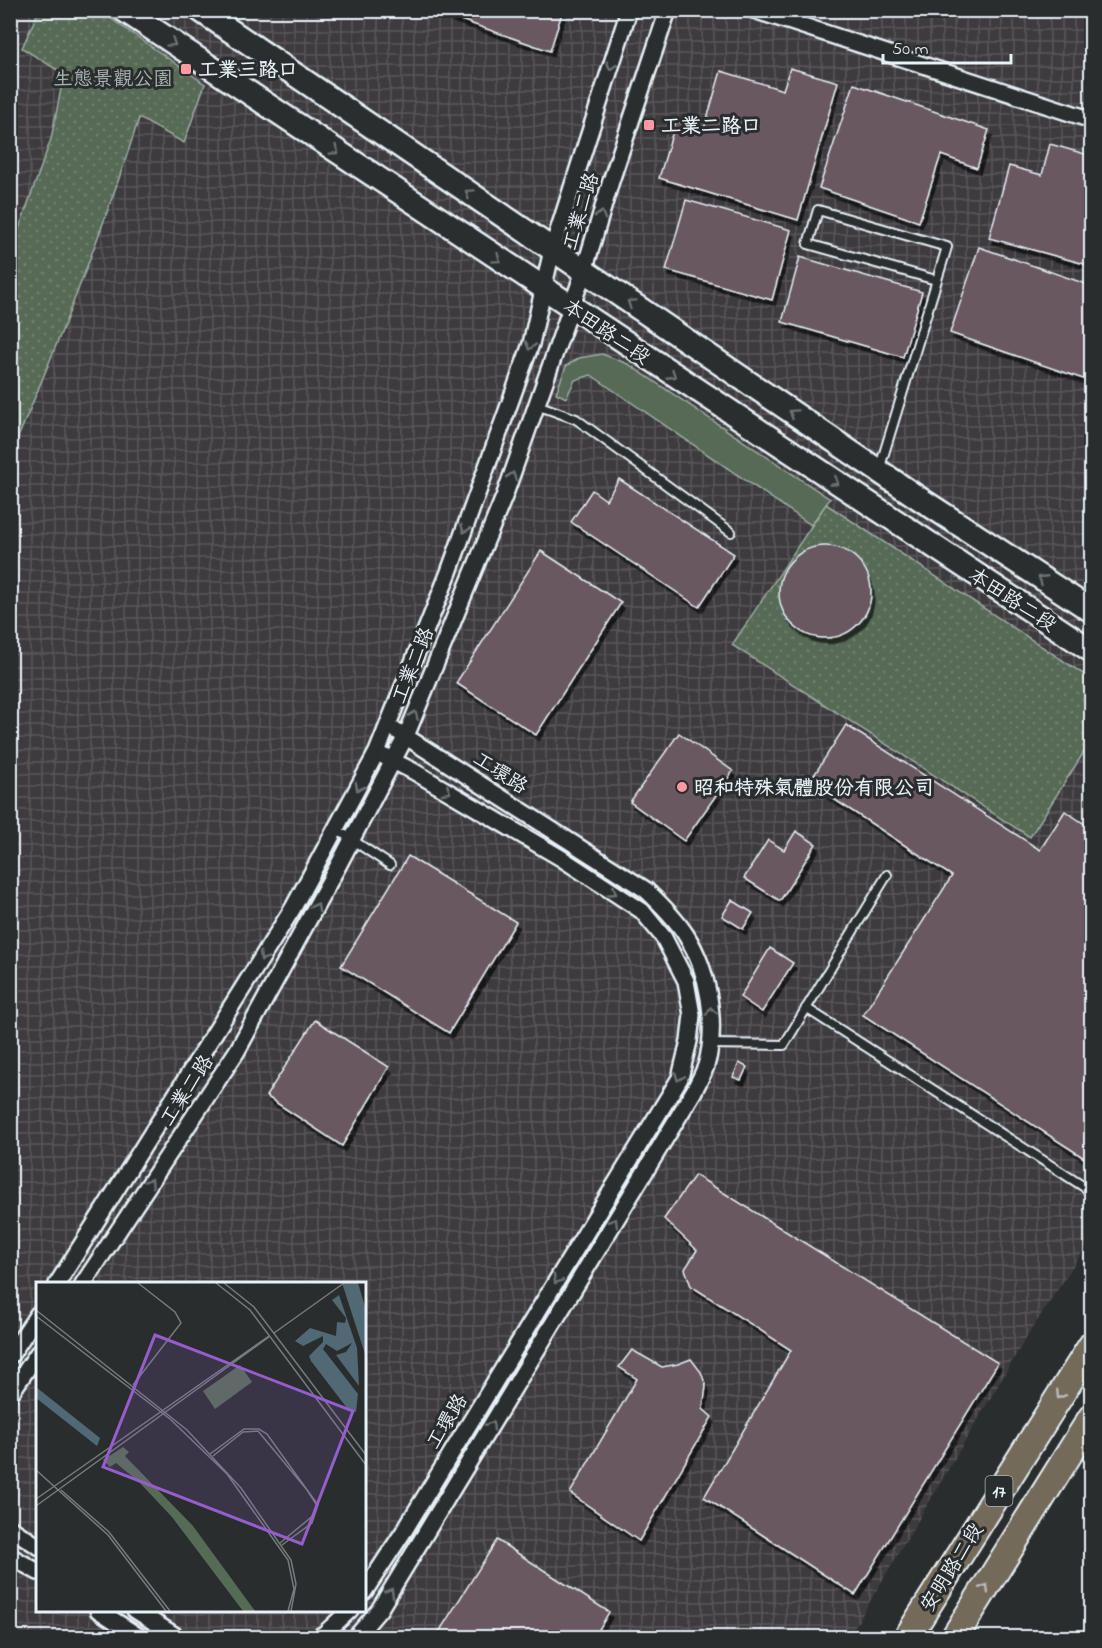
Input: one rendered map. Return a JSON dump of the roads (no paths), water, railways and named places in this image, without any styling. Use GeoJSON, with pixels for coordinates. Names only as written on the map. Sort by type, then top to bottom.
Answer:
{"type":"FeatureCollection","features":[{"type":"Feature","properties":{"kind":"main road","name":"安明路二段"},"geometry":{"type":"LineString","coordinates":[[907,1638],[1092,1345]]}},
{"type":"Feature","properties":{"kind":"main road","name":"安明路二段"},"geometry":{"type":"LineString","coordinates":[[954,1638],[1092,1417]]}},
{"type":"Feature","properties":{"kind":"street","name":"本田路二段"},"geometry":{"type":"LineString","coordinates":[[124,10],[1092,651]]}},
{"type":"Feature","properties":{"kind":"street","name":"本田路二段"},"geometry":{"type":"LineString","coordinates":[[200,10],[878,471],[1092,611]]}},
{"type":"Feature","properties":{"kind":"street","name":"工業二路"},"geometry":{"type":"LineString","coordinates":[[59,1282],[294,908],[377,752],[451,566],[531,344],[552,250],[629,10]]}},
{"type":"Feature","properties":{"kind":"street","name":"工業二路"},"geometry":{"type":"LineString","coordinates":[[84,1282],[237,1051],[406,736],[504,497],[584,271],[668,10]]}},
{"type":"Feature","properties":{"kind":"street"},"geometry":{"type":"LineString","coordinates":[[754,10],[1092,120]]}},
{"type":"Feature","properties":{"kind":"street"},"geometry":{"type":"LineString","coordinates":[[451,566],[472,576]]}},
{"type":"Feature","properties":{"kind":"street","name":"工環路"},"geometry":{"type":"LineString","coordinates":[[354,1638],[369,1612],[380,1610],[693,1091],[705,1067],[712,1017],[700,962],[687,936],[668,910],[646,890],[388,726]]}},
{"type":"Feature","properties":{"kind":"street","name":"工環路"},"geometry":{"type":"LineString","coordinates":[[366,1589],[428,1492],[680,1078],[689,1041],[692,1015],[686,981],[664,938],[642,911],[581,871],[377,752]]}},
{"type":"Feature","properties":{"kind":"street"},"geometry":{"type":"LineString","coordinates":[[581,871],[592,855]]}},
{"type":"Feature","properties":{"kind":"street"},"geometry":{"type":"LineString","coordinates":[[689,1041],[710,1044]]}},
{"type":"Feature","properties":{"kind":"street"},"geometry":{"type":"LineString","coordinates":[[184,1081],[206,1098]]}},
{"type":"Feature","properties":{"kind":"street"},"geometry":{"type":"LineString","coordinates":[[108,1202],[128,1216]]}},
{"type":"Feature","properties":{"kind":"street"},"geometry":{"type":"LineString","coordinates":[[584,1236],[600,1245]]}},
{"type":"Feature","properties":{"kind":"street"},"geometry":{"type":"LineString","coordinates":[[545,1301],[560,1311]]}},
{"type":"Feature","properties":{"kind":"street"},"geometry":{"type":"LineString","coordinates":[[10,1356],[36,1317]]}},
{"type":"Feature","properties":{"kind":"street"},"geometry":{"type":"LineString","coordinates":[[12,1387],[36,1356]]}},
{"type":"Feature","properties":{"kind":"street"},"geometry":{"type":"LineString","coordinates":[[500,1373],[517,1382]]}},
{"type":"Feature","properties":{"kind":"street"},"geometry":{"type":"LineString","coordinates":[[428,1492],[445,1501]]}},
{"type":"Feature","properties":{"kind":"street"},"geometry":{"type":"LineString","coordinates":[[10,1528],[36,1545]]}},
{"type":"Feature","properties":{"kind":"street"},"geometry":{"type":"LineString","coordinates":[[10,1556],[36,1571]]}},
{"type":"Feature","properties":{"kind":"street"},"geometry":{"type":"LineString","coordinates":[[100,1612],[141,1638]]}},
{"type":"Feature","properties":{"kind":"street"},"geometry":{"type":"LineString","coordinates":[[137,1612],[179,1638]]}},
{"type":"Feature","properties":{"kind":"street"},"geometry":{"type":"LineString","coordinates":[[323,1637],[349,1612]]}},
{"type":"Feature","properties":{"kind":"lane"},"geometry":{"type":"LineString","coordinates":[[878,471],[947,247],[818,210],[808,244],[936,280]]}},
{"type":"Feature","properties":{"kind":"lane"},"geometry":{"type":"LineString","coordinates":[[537,405],[576,419],[731,532]]}},
{"type":"Feature","properties":{"kind":"lane"},"geometry":{"type":"LineString","coordinates":[[336,830],[390,865]]}},
{"type":"Feature","properties":{"kind":"lane"},"geometry":{"type":"LineString","coordinates":[[710,1044],[784,1045],[887,875]]}},
{"type":"Feature","properties":{"kind":"lane"},"geometry":{"type":"LineString","coordinates":[[806,1008],[1092,1192]]}},
{"type":"Feature","properties":{"kind":"place","name":"工業三路口"},"geometry":{"type":"Point","coordinates":[186,69]}},
{"type":"Feature","properties":{"kind":"place","name":"工業二路口"},"geometry":{"type":"Point","coordinates":[649,125]}},
{"type":"Feature","properties":{"kind":"place","name":"昭和特殊氣體股份有限公司"},"geometry":{"type":"Point","coordinates":[682,787]}},
{"type":"Feature","properties":{"kind":"park label","name":"生態景觀公園"},"geometry":{"type":"Point","coordinates":[113,78]}}]}
